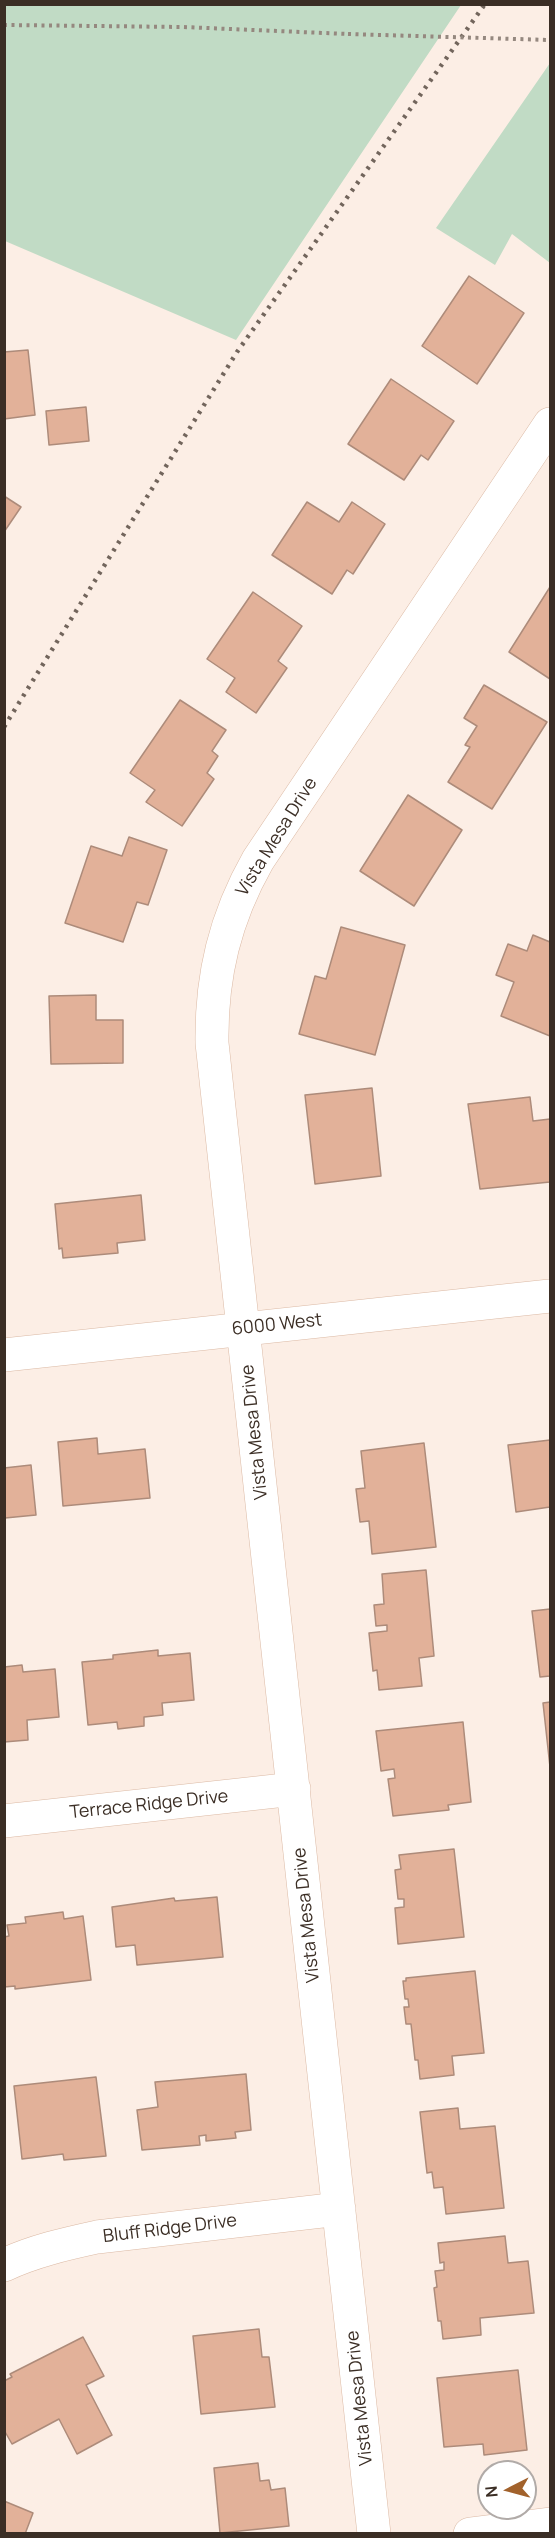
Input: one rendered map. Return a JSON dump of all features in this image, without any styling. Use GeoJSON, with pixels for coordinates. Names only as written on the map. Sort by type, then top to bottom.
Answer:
{"type":"FeatureCollection","features":[{"type":"Feature","properties":{"kind":"street","name":"Vista Mesa Drive"},"geometry":{"type":"LineString","coordinates":[[374,2534],[212,1043],[215,979],[230,917],[242,888],[258,860],[550,424]]}},
{"type":"Feature","properties":{"kind":"street","name":"6000 West"},"geometry":{"type":"LineString","coordinates":[[4,1355],[550,1296]]}},
{"type":"Feature","properties":{"kind":"street","name":"Terrace Ridge Drive"},"geometry":{"type":"LineString","coordinates":[[4,1821],[294,1789]]}},
{"type":"Feature","properties":{"kind":"street","name":"Bluff Ridge Drive"},"geometry":{"type":"LineString","coordinates":[[4,2265],[22,2256],[97,2237],[339,2209]]}},
{"type":"Feature","properties":{"kind":"street"},"geometry":{"type":"LineString","coordinates":[[470,2534],[550,2524]]}},
{"type":"Feature","properties":{"kind":"path"},"geometry":{"type":"LineString","coordinates":[[4,25],[183,27],[550,40]]}},
{"type":"Feature","properties":{"kind":"green space"},"geometry":{"type":"Polygon","coordinates":[[[4,5],[461,5],[236,340],[5,241],[4,5]]]}},
{"type":"Feature","properties":{"kind":"green space"},"geometry":{"type":"Polygon","coordinates":[[[550,63],[550,263],[512,234],[495,265],[436,228],[550,63]]]}},
{"type":"Feature","properties":{"kind":"building"},"geometry":{"type":"Polygon","coordinates":[[[469,276],[524,313],[477,384],[422,346],[469,276]]]}},
{"type":"Feature","properties":{"kind":"building"},"geometry":{"type":"Polygon","coordinates":[[[28,350],[35,415],[4,419],[4,352],[28,350]]]}},
{"type":"Feature","properties":{"kind":"building"},"geometry":{"type":"Polygon","coordinates":[[[391,379],[454,421],[428,460],[421,455],[404,480],[348,444],[391,379]]]}},
{"type":"Feature","properties":{"kind":"building"},"geometry":{"type":"Polygon","coordinates":[[[86,407],[89,441],[49,445],[46,411],[86,407]]]}},
{"type":"Feature","properties":{"kind":"building"},"geometry":{"type":"Polygon","coordinates":[[[4,496],[21,507],[4,532],[4,496]]]}},
{"type":"Feature","properties":{"kind":"building"},"geometry":{"type":"Polygon","coordinates":[[[307,502],[339,522],[352,502],[385,524],[353,574],[347,570],[332,594],[272,555],[307,502]]]}},
{"type":"Feature","properties":{"kind":"building"},"geometry":{"type":"Polygon","coordinates":[[[550,587],[550,679],[509,652],[550,587]]]}},
{"type":"Feature","properties":{"kind":"building"},"geometry":{"type":"Polygon","coordinates":[[[253,592],[302,626],[278,661],[287,668],[256,713],[226,692],[235,678],[207,659],[253,592]]]}},
{"type":"Feature","properties":{"kind":"building"},"geometry":{"type":"Polygon","coordinates":[[[484,685],[547,722],[492,809],[448,782],[470,747],[465,745],[477,726],[464,718],[484,685]]]}},
{"type":"Feature","properties":{"kind":"building"},"geometry":{"type":"Polygon","coordinates":[[[180,700],[226,730],[212,751],[218,756],[207,773],[214,779],[182,826],[146,802],[155,790],[130,773],[180,700]]]}},
{"type":"Feature","properties":{"kind":"building"},"geometry":{"type":"Polygon","coordinates":[[[408,795],[462,830],[414,906],[360,871],[408,795]]]}},
{"type":"Feature","properties":{"kind":"building"},"geometry":{"type":"Polygon","coordinates":[[[129,837],[167,850],[148,905],[137,902],[123,942],[65,923],[91,846],[122,856],[129,837]]]}},
{"type":"Feature","properties":{"kind":"building"},"geometry":{"type":"Polygon","coordinates":[[[341,927],[405,945],[375,1055],[299,1034],[315,976],[326,979],[341,927]]]}},
{"type":"Feature","properties":{"kind":"building"},"geometry":{"type":"Polygon","coordinates":[[[533,935],[550,942],[550,1036],[501,1016],[514,982],[496,975],[508,944],[527,951],[533,935]]]}},
{"type":"Feature","properties":{"kind":"building"},"geometry":{"type":"Polygon","coordinates":[[[96,995],[96,1020],[123,1020],[123,1063],[51,1064],[49,996],[96,995]]]}},
{"type":"Feature","properties":{"kind":"building"},"geometry":{"type":"Polygon","coordinates":[[[372,1088],[381,1176],[315,1184],[305,1095],[372,1088]]]}},
{"type":"Feature","properties":{"kind":"building"},"geometry":{"type":"Polygon","coordinates":[[[530,1097],[533,1121],[550,1119],[550,1182],[480,1189],[468,1104],[530,1097]]]}},
{"type":"Feature","properties":{"kind":"building"},"geometry":{"type":"Polygon","coordinates":[[[141,1195],[145,1240],[117,1243],[118,1253],[63,1258],[62,1248],[59,1249],[55,1204],[141,1195]]]}},
{"type":"Feature","properties":{"kind":"building"},"geometry":{"type":"Polygon","coordinates":[[[97,1438],[98,1454],[145,1449],[150,1498],[63,1506],[58,1442],[97,1438]]]}},
{"type":"Feature","properties":{"kind":"building"},"geometry":{"type":"Polygon","coordinates":[[[550,1440],[550,1507],[516,1512],[508,1445],[550,1440]]]}},
{"type":"Feature","properties":{"kind":"building"},"geometry":{"type":"Polygon","coordinates":[[[424,1443],[436,1547],[372,1554],[369,1521],[360,1522],[356,1489],[365,1488],[361,1451],[424,1443]]]}},
{"type":"Feature","properties":{"kind":"building"},"geometry":{"type":"Polygon","coordinates":[[[31,1465],[36,1515],[5,1518],[4,1524],[4,1468],[31,1465]]]}},
{"type":"Feature","properties":{"kind":"building"},"geometry":{"type":"Polygon","coordinates":[[[426,1570],[434,1656],[419,1658],[422,1686],[379,1690],[377,1670],[373,1671],[369,1633],[387,1631],[387,1625],[376,1626],[374,1605],[384,1604],[382,1574],[426,1570]]]}},
{"type":"Feature","properties":{"kind":"building"},"geometry":{"type":"Polygon","coordinates":[[[550,1609],[550,1676],[540,1677],[532,1611],[550,1609]]]}},
{"type":"Feature","properties":{"kind":"building"},"geometry":{"type":"Polygon","coordinates":[[[158,1650],[158,1656],[190,1653],[194,1700],[162,1703],[163,1715],[144,1717],[144,1726],[118,1729],[117,1722],[88,1725],[82,1662],[113,1659],[113,1655],[158,1650]]]}},
{"type":"Feature","properties":{"kind":"building"},"geometry":{"type":"Polygon","coordinates":[[[22,1665],[23,1672],[55,1669],[59,1717],[27,1720],[28,1740],[4,1742],[4,1667],[22,1665]]]}},
{"type":"Feature","properties":{"kind":"building"},"geometry":{"type":"Polygon","coordinates":[[[550,1702],[550,1767],[543,1703],[550,1702]]]}},
{"type":"Feature","properties":{"kind":"building"},"geometry":{"type":"Polygon","coordinates":[[[463,1722],[471,1802],[448,1805],[449,1810],[393,1816],[388,1779],[395,1778],[394,1769],[381,1771],[376,1731],[463,1722]]]}},
{"type":"Feature","properties":{"kind":"building"},"geometry":{"type":"Polygon","coordinates":[[[454,1849],[464,1937],[398,1944],[395,1908],[404,1907],[404,1899],[398,1899],[395,1870],[401,1869],[399,1855],[454,1849]]]}},
{"type":"Feature","properties":{"kind":"building"},"geometry":{"type":"Polygon","coordinates":[[[217,1897],[223,1957],[137,1965],[135,1945],[116,1947],[112,1907],[174,1898],[175,1901],[217,1897]]]}},
{"type":"Feature","properties":{"kind":"building"},"geometry":{"type":"Polygon","coordinates":[[[63,1912],[64,1919],[83,1916],[91,1980],[15,1989],[15,1986],[4,1987],[4,1937],[9,1936],[7,1925],[26,1923],[25,1917],[63,1912]]]}},
{"type":"Feature","properties":{"kind":"building"},"geometry":{"type":"Polygon","coordinates":[[[475,1971],[484,2053],[452,2056],[454,2075],[420,2079],[418,2060],[415,2060],[411,2024],[406,2024],[404,2007],[409,2007],[408,1999],[405,1999],[403,1981],[406,1981],[406,1978],[475,1971]]]}},
{"type":"Feature","properties":{"kind":"building"},"geometry":{"type":"Polygon","coordinates":[[[246,2074],[251,2130],[235,2132],[236,2138],[206,2141],[206,2135],[199,2136],[200,2145],[142,2150],[137,2110],[158,2107],[155,2082],[246,2074]]]}},
{"type":"Feature","properties":{"kind":"building"},"geometry":{"type":"Polygon","coordinates":[[[96,2077],[106,2156],[64,2160],[63,2154],[22,2159],[14,2086],[96,2077]]]}},
{"type":"Feature","properties":{"kind":"building"},"geometry":{"type":"Polygon","coordinates":[[[458,2108],[460,2129],[495,2126],[504,2208],[446,2214],[443,2187],[434,2188],[432,2172],[427,2173],[420,2112],[458,2108]]]}},
{"type":"Feature","properties":{"kind":"building"},"geometry":{"type":"Polygon","coordinates":[[[505,2236],[508,2263],[528,2261],[534,2313],[480,2318],[481,2335],[443,2339],[434,2288],[437,2287],[435,2271],[444,2270],[444,2262],[440,2263],[438,2243],[505,2236]]]}},
{"type":"Feature","properties":{"kind":"building"},"geometry":{"type":"Polygon","coordinates":[[[259,2329],[262,2357],[269,2357],[275,2407],[201,2414],[193,2336],[259,2329]]]}},
{"type":"Feature","properties":{"kind":"building"},"geometry":{"type":"Polygon","coordinates":[[[83,2337],[104,2376],[86,2385],[112,2435],[77,2454],[59,2419],[12,2444],[4,2430],[4,2381],[12,2377],[10,2374],[83,2337]]]}},
{"type":"Feature","properties":{"kind":"building"},"geometry":{"type":"Polygon","coordinates":[[[518,2370],[527,2450],[484,2455],[483,2444],[444,2447],[437,2378],[518,2370]]]}},
{"type":"Feature","properties":{"kind":"building"},"geometry":{"type":"Polygon","coordinates":[[[258,2463],[260,2481],[269,2480],[271,2490],[285,2488],[289,2526],[220,2533],[214,2468],[258,2463]]]}},
{"type":"Feature","properties":{"kind":"building"},"geometry":{"type":"Polygon","coordinates":[[[4,2501],[33,2513],[25,2534],[4,2534],[4,2501]]]}},
{"type":"Feature","properties":{"kind":"railway"},"geometry":{"type":"LineString","coordinates":[[4,727],[237,352],[485,4]]}}]}
